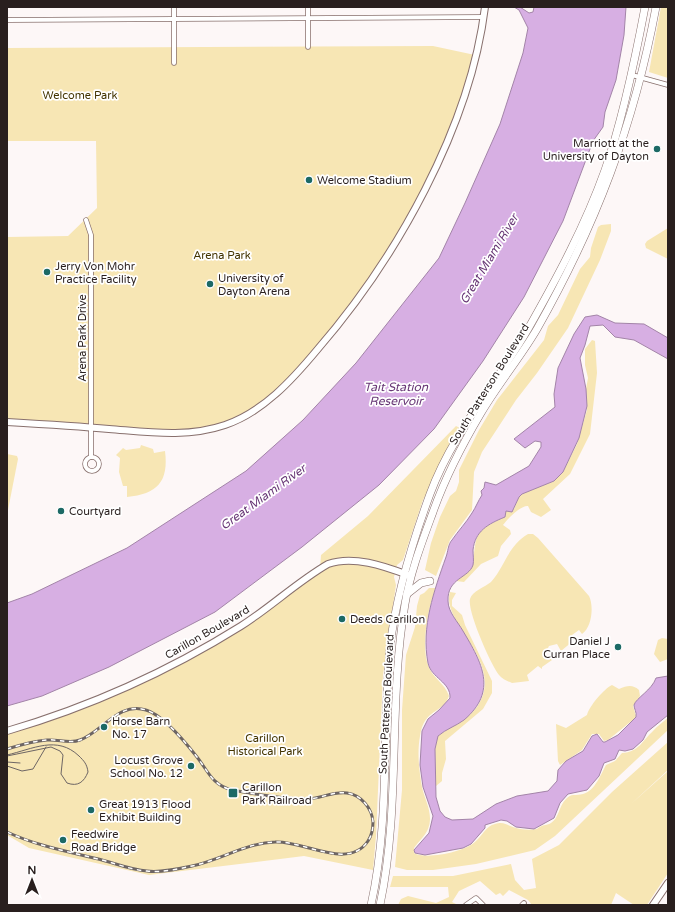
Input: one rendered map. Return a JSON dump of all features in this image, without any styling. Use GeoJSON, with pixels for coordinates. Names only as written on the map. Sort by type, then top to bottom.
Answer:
{"type":"FeatureCollection","features":[{"type":"Feature","properties":{"kind":"main road"},"geometry":{"type":"LineString","coordinates":[[7,422],[168,433],[195,432],[211,429],[231,422],[254,410],[297,373],[333,332],[366,288],[412,215],[438,161],[462,101],[484,17],[485,7]]}},
{"type":"Feature","properties":{"kind":"main road","name":"South Patterson Boulevard"},"geometry":{"type":"LineString","coordinates":[[371,905],[381,848],[386,698],[394,619],[408,575],[430,493],[466,421],[525,334],[576,239],[605,168],[632,75],[645,7]]}},
{"type":"Feature","properties":{"kind":"main road","name":"South Patterson Boulevard"},"geometry":{"type":"LineString","coordinates":[[380,905],[392,827],[398,656],[407,594],[408,575],[433,511],[456,459],[481,413],[536,330],[583,242],[612,172],[629,123],[642,78],[656,7]]}},
{"type":"Feature","properties":{"kind":"main road","name":"Carillon Boulevard"},"geometry":{"type":"LineString","coordinates":[[7,731],[105,695],[177,662],[242,625],[328,564],[341,561],[355,561],[408,575]]}},
{"type":"Feature","properties":{"kind":"main road"},"geometry":{"type":"LineString","coordinates":[[407,594],[421,583],[430,582]]}},
{"type":"Feature","properties":{"kind":"main road"},"geometry":{"type":"LineString","coordinates":[[653,905],[668,883]]}},
{"type":"Feature","properties":{"kind":"street"},"geometry":{"type":"LineString","coordinates":[[174,7],[174,63]]}},
{"type":"Feature","properties":{"kind":"street"},"geometry":{"type":"LineString","coordinates":[[308,7],[308,47]]}},
{"type":"Feature","properties":{"kind":"street"},"geometry":{"type":"LineString","coordinates":[[7,20],[484,17]]}},
{"type":"Feature","properties":{"kind":"street"},"geometry":{"type":"LineString","coordinates":[[632,75],[668,85]]}},
{"type":"Feature","properties":{"kind":"street","name":"Arena Park Drive"},"geometry":{"type":"LineString","coordinates":[[86,220],[91,235],[91,457]]}},
{"type":"Feature","properties":{"kind":"street"},"geometry":{"type":"LineString","coordinates":[[466,905],[476,898],[483,905]]}},
{"type":"Feature","properties":{"kind":"green space"},"geometry":{"type":"Polygon","coordinates":[[[661,7],[668,7],[668,78],[649,72],[661,7]]]}},
{"type":"Feature","properties":{"kind":"green space","name":"Arena Park"},"geometry":{"type":"Polygon","coordinates":[[[433,46],[475,55],[470,74],[430,178],[366,288],[281,389],[240,418],[195,432],[7,422],[7,237],[68,236],[97,208],[96,141],[7,141],[7,48],[433,46]]]}},
{"type":"Feature","properties":{"kind":"green space"},"geometry":{"type":"Polygon","coordinates":[[[611,224],[611,231],[600,260],[568,328],[537,373],[516,400],[482,452],[474,472],[472,510],[450,540],[436,576],[425,570],[431,543],[440,517],[450,496],[456,491],[459,482],[459,470],[479,430],[497,400],[544,340],[548,326],[558,315],[580,269],[590,257],[591,248],[598,227],[601,225],[611,224]]]}},
{"type":"Feature","properties":{"kind":"green space"},"geometry":{"type":"Polygon","coordinates":[[[668,228],[668,259],[646,248],[645,244],[647,241],[668,228]]]}},
{"type":"Feature","properties":{"kind":"green space"},"geometry":{"type":"Polygon","coordinates":[[[592,340],[595,341],[597,373],[590,434],[570,474],[543,499],[551,510],[541,517],[531,512],[528,506],[518,510],[503,525],[510,530],[511,534],[501,546],[498,556],[481,564],[464,582],[456,581],[473,565],[476,540],[482,530],[505,517],[506,510],[514,509],[519,497],[522,494],[554,481],[563,472],[577,444],[587,410],[586,389],[588,378],[585,365],[585,349],[592,340]]]}},
{"type":"Feature","properties":{"kind":"green space","name":"Carillon Historical Park"},"geometry":{"type":"Polygon","coordinates":[[[456,426],[460,428],[423,500],[403,560],[397,565],[394,577],[396,585],[383,675],[376,836],[373,870],[304,856],[149,875],[29,848],[7,835],[7,731],[132,685],[221,638],[320,569],[321,555],[368,516],[456,426]]]}},
{"type":"Feature","properties":{"kind":"green space"},"geometry":{"type":"Polygon","coordinates":[[[141,445],[153,449],[154,453],[165,451],[165,471],[159,484],[153,489],[146,493],[127,497],[127,486],[123,486],[119,472],[120,458],[116,455],[123,448],[126,450],[140,448],[141,445]]]}},
{"type":"Feature","properties":{"kind":"green space"},"geometry":{"type":"Polygon","coordinates":[[[7,454],[17,456],[18,459],[7,515],[7,454]]]}},
{"type":"Feature","properties":{"kind":"green space"},"geometry":{"type":"Polygon","coordinates":[[[528,534],[533,534],[538,538],[589,596],[592,611],[588,627],[582,634],[579,630],[572,635],[573,641],[561,651],[557,644],[549,646],[545,654],[552,660],[542,667],[542,669],[538,666],[527,675],[529,681],[512,683],[500,676],[491,661],[480,638],[472,615],[470,599],[476,591],[491,582],[511,550],[528,534]]]}},
{"type":"Feature","properties":{"kind":"green space"},"geometry":{"type":"Polygon","coordinates":[[[429,588],[436,588],[430,605],[426,626],[426,657],[430,670],[445,688],[449,696],[442,706],[425,720],[422,727],[419,742],[420,774],[422,787],[430,813],[430,823],[424,836],[414,848],[414,853],[427,856],[445,854],[463,849],[475,842],[489,827],[498,823],[504,823],[526,830],[537,829],[541,826],[549,824],[554,821],[568,797],[583,794],[591,789],[597,782],[606,765],[615,761],[622,753],[632,751],[640,745],[656,727],[668,718],[668,730],[555,836],[535,850],[476,864],[433,870],[407,870],[395,867],[402,790],[402,710],[406,655],[415,627],[417,606],[420,595],[429,588]]]}},
{"type":"Feature","properties":{"kind":"green space"},"geometry":{"type":"Polygon","coordinates":[[[450,592],[456,593],[452,600],[452,606],[462,615],[465,625],[492,681],[492,693],[483,709],[445,741],[446,759],[442,773],[442,781],[436,786],[435,749],[438,736],[473,712],[477,707],[484,690],[484,675],[479,659],[454,617],[450,604],[450,592]]]}},
{"type":"Feature","properties":{"kind":"green space"},"geometry":{"type":"Polygon","coordinates":[[[662,638],[668,639],[668,659],[660,662],[654,654],[658,640],[662,638]]]}},
{"type":"Feature","properties":{"kind":"green space"},"geometry":{"type":"Polygon","coordinates":[[[612,685],[619,689],[629,686],[639,690],[640,696],[633,706],[636,716],[608,740],[604,741],[599,734],[592,734],[582,750],[560,765],[558,761],[556,724],[566,728],[587,715],[588,711],[598,698],[612,685]]]}},
{"type":"Feature","properties":{"kind":"green space"},"geometry":{"type":"Polygon","coordinates":[[[668,742],[668,770],[631,804],[668,771],[668,873],[647,905],[634,905],[616,893],[611,905],[532,905],[528,900],[509,890],[503,896],[500,893],[496,895],[480,881],[459,891],[452,902],[458,905],[398,905],[401,899],[408,896],[436,903],[449,897],[448,887],[390,887],[393,876],[453,876],[511,864],[515,880],[524,890],[536,888],[532,859],[559,845],[612,792],[668,742]]]}},
{"type":"Feature","properties":{"kind":"water","name":"Tait Station Reservoir"},"geometry":{"type":"Polygon","coordinates":[[[514,7],[520,7],[529,13],[533,12],[534,7],[626,7],[624,35],[616,80],[605,112],[603,127],[593,141],[563,221],[524,297],[483,361],[434,429],[379,485],[302,547],[215,612],[109,667],[42,696],[7,706],[7,603],[32,594],[127,548],[246,471],[303,420],[356,363],[439,258],[500,124],[523,53],[528,28],[519,10],[514,7]]]}},
{"type":"Feature","properties":{"kind":"water"},"geometry":{"type":"Polygon","coordinates":[[[597,315],[615,323],[644,324],[668,338],[668,359],[634,340],[615,337],[603,325],[590,326],[580,358],[586,389],[587,406],[579,438],[563,472],[554,481],[522,494],[512,512],[506,511],[505,517],[493,522],[483,529],[476,538],[473,550],[473,565],[467,573],[454,583],[449,593],[448,605],[476,654],[481,666],[484,688],[481,698],[464,720],[438,736],[435,749],[436,797],[440,811],[445,817],[452,820],[473,819],[496,804],[517,796],[548,791],[557,781],[558,770],[566,761],[583,751],[592,736],[597,734],[603,742],[605,742],[618,735],[636,717],[635,702],[651,686],[656,678],[668,676],[668,715],[647,732],[643,740],[633,749],[625,751],[619,750],[615,759],[604,763],[599,776],[587,790],[568,794],[560,803],[554,818],[534,829],[516,827],[507,821],[501,820],[485,825],[485,828],[471,844],[463,848],[425,855],[415,853],[414,850],[429,833],[433,816],[423,787],[420,765],[422,731],[428,719],[450,698],[447,688],[430,668],[426,650],[427,623],[430,609],[449,546],[482,495],[481,491],[484,488],[485,482],[496,485],[529,466],[541,447],[541,442],[535,441],[525,448],[514,439],[555,407],[554,394],[558,368],[574,334],[585,317],[597,315]]]}},
{"type":"Feature","properties":{"kind":"tram line"},"geometry":{"type":"LineString","coordinates":[[7,755],[44,745],[62,746],[79,756],[85,763],[88,772],[80,783],[67,783],[61,774],[63,755],[60,751],[51,747],[7,756]]}},
{"type":"Feature","properties":{"kind":"tram line"},"geometry":{"type":"LineString","coordinates":[[7,766],[22,771],[33,769],[46,747]]}},
{"type":"Feature","properties":{"kind":"tram line"},"geometry":{"type":"LineString","coordinates":[[7,762],[20,763]]}},
{"type":"Feature","properties":{"kind":"railway"},"geometry":{"type":"LineString","coordinates":[[7,749],[27,743],[42,741],[80,740],[96,731],[119,713],[136,708],[153,713],[167,723],[181,737],[211,777],[225,788],[259,795],[298,799],[312,799],[337,793],[352,794],[357,796],[365,803],[368,807],[373,822],[372,832],[368,841],[359,850],[349,854],[324,852],[299,845],[275,842],[253,845],[192,866],[158,871],[147,871],[124,867],[30,841],[7,832]]}},
{"type":"Feature","properties":{"kind":"place","name":"Marriott at the University of Dayton"},"geometry":{"type":"Point","coordinates":[657,149]}},
{"type":"Feature","properties":{"kind":"place","name":"Welcome Stadium"},"geometry":{"type":"Point","coordinates":[309,180]}},
{"type":"Feature","properties":{"kind":"place","name":"Jerry Von Mohr Practice Facility"},"geometry":{"type":"Point","coordinates":[47,272]}},
{"type":"Feature","properties":{"kind":"place","name":"University of Dayton Arena"},"geometry":{"type":"Point","coordinates":[210,284]}},
{"type":"Feature","properties":{"kind":"place","name":"Courtyard"},"geometry":{"type":"Point","coordinates":[61,511]}},
{"type":"Feature","properties":{"kind":"place","name":"Deeds Carillon"},"geometry":{"type":"Point","coordinates":[342,619]}},
{"type":"Feature","properties":{"kind":"place","name":"Daniel J Curran Place"},"geometry":{"type":"Point","coordinates":[618,647]}},
{"type":"Feature","properties":{"kind":"place","name":"Horse Barn No. 17"},"geometry":{"type":"Point","coordinates":[104,727]}},
{"type":"Feature","properties":{"kind":"place","name":"Locust Grove School No. 12"},"geometry":{"type":"Point","coordinates":[191,766]}},
{"type":"Feature","properties":{"kind":"place","name":"Carillon Park Railroad"},"geometry":{"type":"Point","coordinates":[233,793]}},
{"type":"Feature","properties":{"kind":"place","name":"Great 1913 Flood Exhibit Building"},"geometry":{"type":"Point","coordinates":[91,810]}},
{"type":"Feature","properties":{"kind":"place","name":"Feedwire Road Bridge"},"geometry":{"type":"Point","coordinates":[63,840]}},
{"type":"Feature","properties":{"kind":"park label","name":"Welcome Park"},"geometry":{"type":"Point","coordinates":[80,95]}},
{"type":"Feature","properties":{"kind":"water label","name":"Great Miami River"},"geometry":{"type":"Point","coordinates":[489,259]}},
{"type":"Feature","properties":{"kind":"water label","name":"Great Miami River"},"geometry":{"type":"Point","coordinates":[263,497]}}]}
